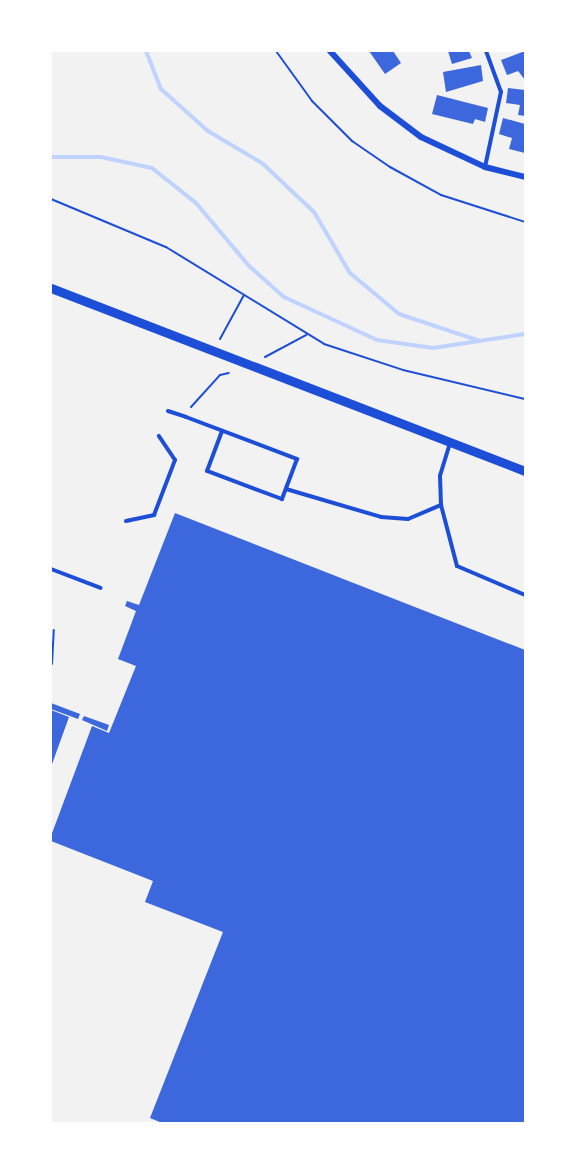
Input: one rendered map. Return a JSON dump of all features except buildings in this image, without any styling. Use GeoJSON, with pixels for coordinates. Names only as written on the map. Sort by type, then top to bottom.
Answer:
{"type":"FeatureCollection","features":[{"type":"Feature","properties":{"kind":"street"},"geometry":{"type":"LineString","coordinates":[[330,51],[380,106],[421,137],[485,167],[525,177]]}},
{"type":"Feature","properties":{"kind":"street"},"geometry":{"type":"LineString","coordinates":[[51,288],[525,471]]}},
{"type":"Feature","properties":{"kind":"lane"},"geometry":{"type":"LineString","coordinates":[[485,167],[501,92],[486,51]]}},
{"type":"Feature","properties":{"kind":"lane"},"geometry":{"type":"LineString","coordinates":[[168,411],[222,431],[297,459],[282,499],[207,471],[222,431]]}},
{"type":"Feature","properties":{"kind":"lane"},"geometry":{"type":"LineString","coordinates":[[126,521],[154,515],[175,460],[159,436]]}},
{"type":"Feature","properties":{"kind":"lane"},"geometry":{"type":"LineString","coordinates":[[450,442],[440,476],[441,505],[457,566],[525,595]]}},
{"type":"Feature","properties":{"kind":"lane"},"geometry":{"type":"LineString","coordinates":[[286,489],[381,517],[408,519],[441,505]]}},
{"type":"Feature","properties":{"kind":"lane"},"geometry":{"type":"LineString","coordinates":[[51,569],[101,588]]}},
{"type":"Feature","properties":{"kind":"path"},"geometry":{"type":"LineString","coordinates":[[276,51],[312,101],[381,161],[441,195],[525,222]]}},
{"type":"Feature","properties":{"kind":"path"},"geometry":{"type":"LineString","coordinates":[[51,199],[166,247],[306,335],[404,370],[525,399]]}},
{"type":"Feature","properties":{"kind":"path"},"geometry":{"type":"LineString","coordinates":[[220,339],[244,295]]}},
{"type":"Feature","properties":{"kind":"path"},"geometry":{"type":"LineString","coordinates":[[265,357],[306,335]]}},
{"type":"Feature","properties":{"kind":"path"},"geometry":{"type":"LineString","coordinates":[[191,406],[220,375],[229,373]]}},
{"type":"Feature","properties":{"kind":"path"},"geometry":{"type":"LineString","coordinates":[[52,664],[54,630]]}},
{"type":"Feature","properties":{"kind":"waterway"},"geometry":{"type":"LineString","coordinates":[[146,51],[161,89],[208,131],[262,163],[314,212],[350,273],[399,314],[480,341]]}},
{"type":"Feature","properties":{"kind":"waterway"},"geometry":{"type":"LineString","coordinates":[[51,157],[101,157],[152,168],[196,203],[249,266],[284,297],[377,340],[433,348],[525,334]]}}]}
